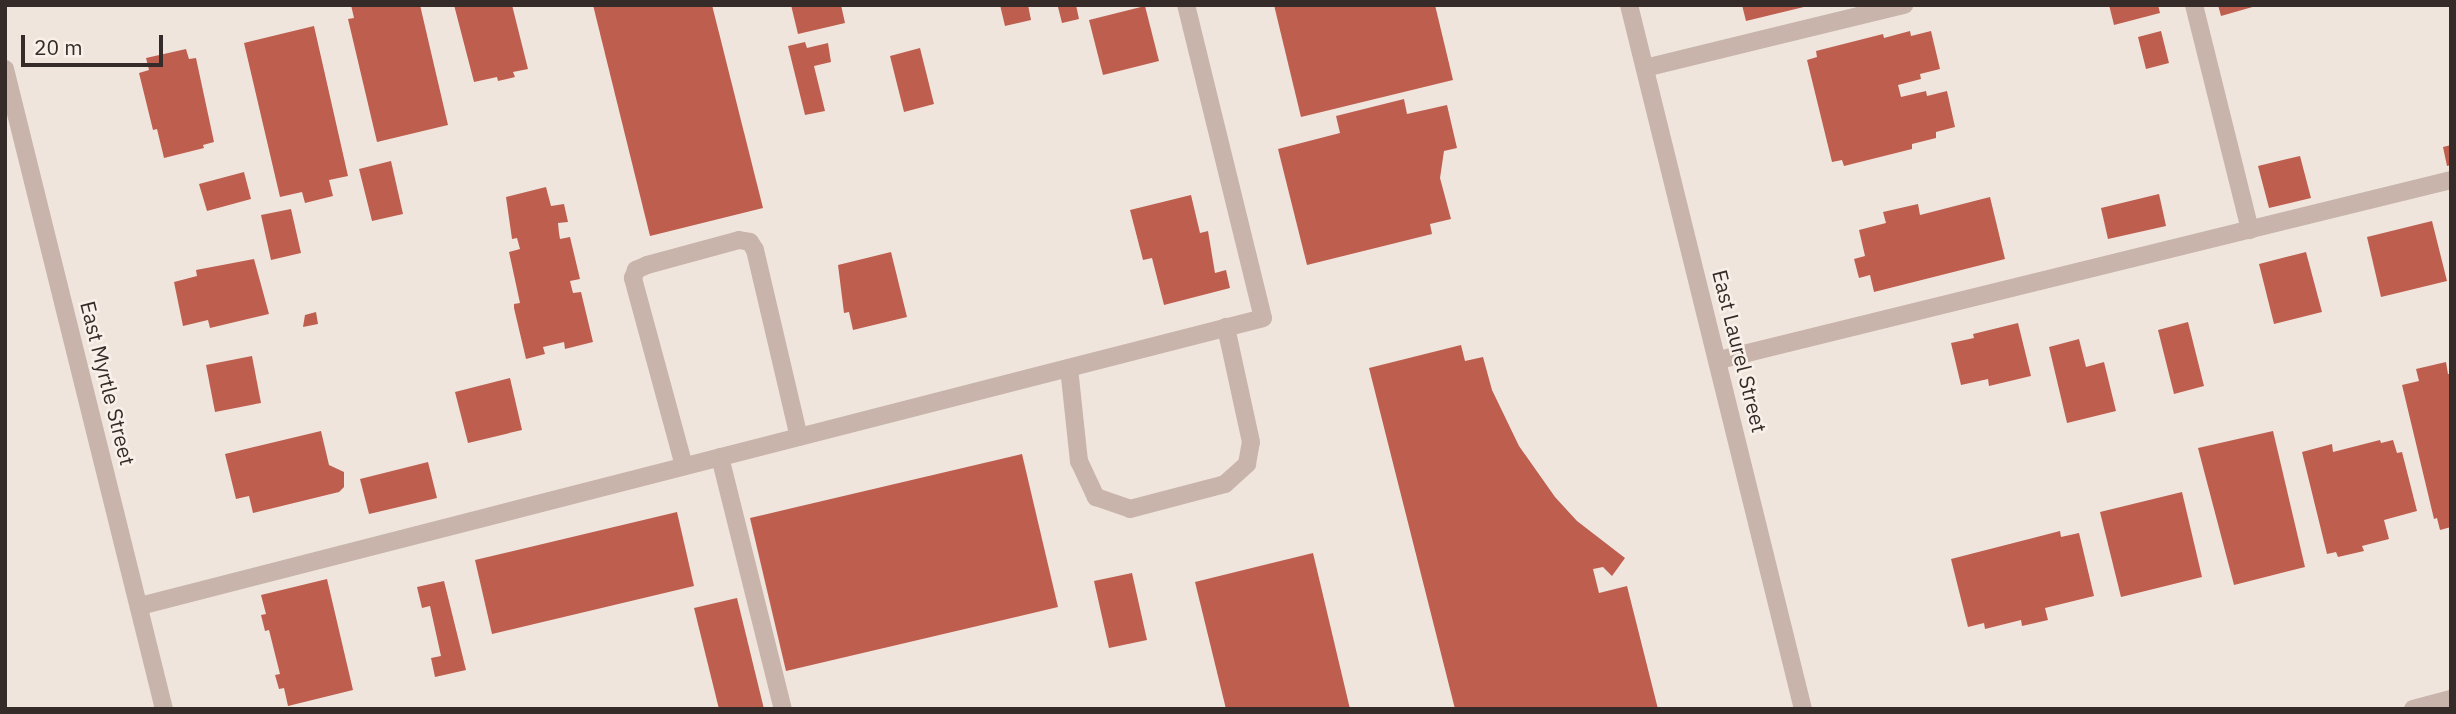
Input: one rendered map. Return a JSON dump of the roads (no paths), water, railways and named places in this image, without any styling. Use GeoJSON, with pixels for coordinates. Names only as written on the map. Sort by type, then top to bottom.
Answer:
{"type":"FeatureCollection","features":[{"type":"Feature","properties":{"kind":"street"},"geometry":{"type":"LineString","coordinates":[[140,606],[1262,318],[1186,5]]}},
{"type":"Feature","properties":{"kind":"street","name":"East Laurel Street"},"geometry":{"type":"LineString","coordinates":[[1629,5],[1719,360],[1803,709]]}},
{"type":"Feature","properties":{"kind":"street"},"geometry":{"type":"LineString","coordinates":[[1645,68],[1904,5]]}},
{"type":"Feature","properties":{"kind":"street"},"geometry":{"type":"LineString","coordinates":[[2194,5],[2250,230]]}},
{"type":"Feature","properties":{"kind":"street","name":"East Myrtle Street"},"geometry":{"type":"LineString","coordinates":[[5,69],[164,709]]}},
{"type":"Feature","properties":{"kind":"street"},"geometry":{"type":"LineString","coordinates":[[1719,360],[2451,180]]}},
{"type":"Feature","properties":{"kind":"street"},"geometry":{"type":"LineString","coordinates":[[684,466],[633,278],[636,270],[647,265],[739,240],[750,242],[755,250],[799,437]]}},
{"type":"Feature","properties":{"kind":"street"},"geometry":{"type":"LineString","coordinates":[[1069,368],[1079,461],[1097,497],[1130,509],[1142,506],[1225,484],[1247,464],[1251,442],[1226,327]]}},
{"type":"Feature","properties":{"kind":"street"},"geometry":{"type":"LineString","coordinates":[[720,457],[783,709]]}},
{"type":"Feature","properties":{"kind":"street"},"geometry":{"type":"LineString","coordinates":[[2413,709],[2451,699]]}}]}
